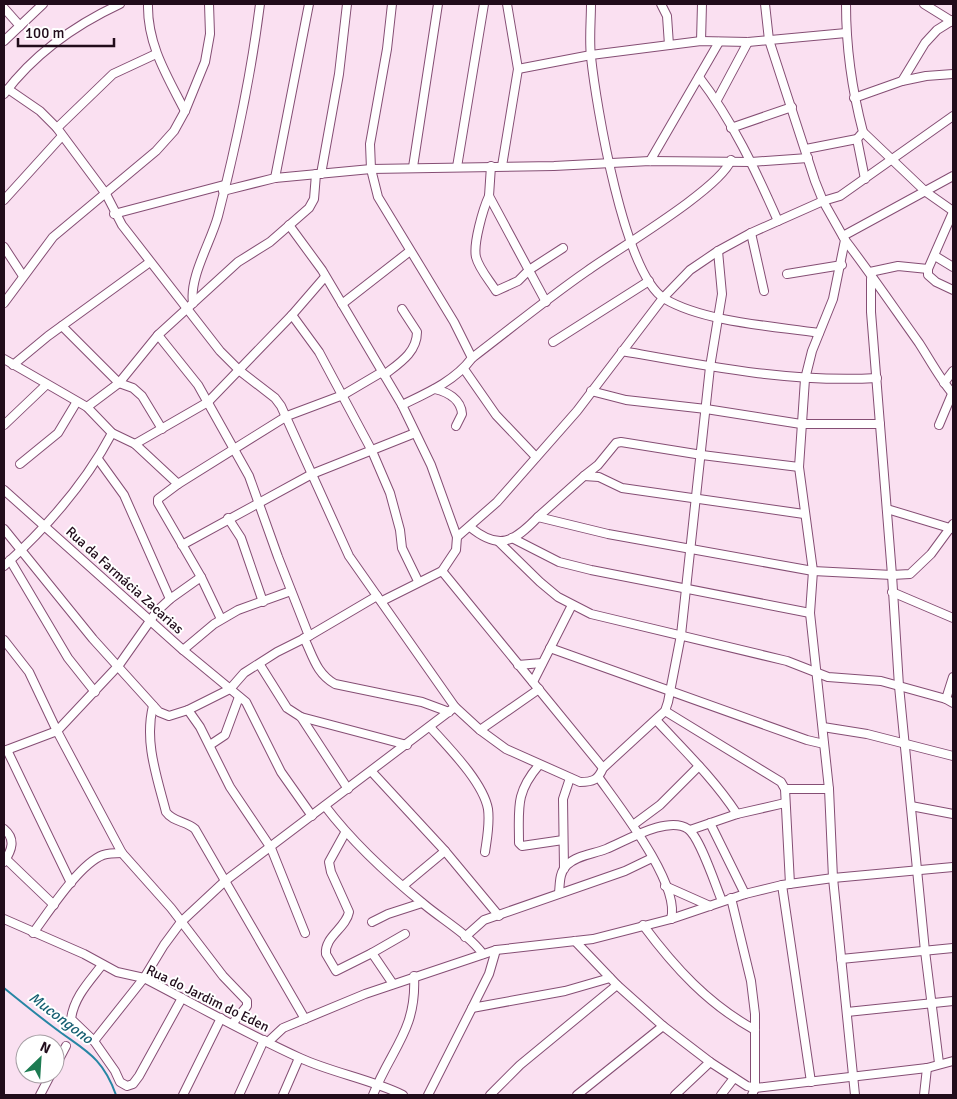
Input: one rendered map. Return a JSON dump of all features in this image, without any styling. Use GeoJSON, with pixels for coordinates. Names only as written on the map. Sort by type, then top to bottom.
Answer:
{"type":"FeatureCollection","features":[{"type":"Feature","properties":{"kind":"street"},"geometry":{"type":"LineString","coordinates":[[4,41],[44,4]]}},
{"type":"Feature","properties":{"kind":"street"},"geometry":{"type":"LineString","coordinates":[[120,4],[87,19],[60,38],[24,70],[6,91],[40,111],[57,128],[106,194],[114,214],[150,262],[190,306],[220,351],[275,398],[287,416],[349,556],[380,599],[452,709],[506,749],[570,778],[586,782],[592,782],[599,778],[603,768],[665,711],[681,635],[689,547],[702,455],[710,367],[722,294],[718,251]]}},
{"type":"Feature","properties":{"kind":"street"},"geometry":{"type":"LineString","coordinates":[[148,4],[149,28],[156,54],[185,111]]}},
{"type":"Feature","properties":{"kind":"street"},"geometry":{"type":"LineString","coordinates":[[4,303],[57,233],[106,194],[165,142],[185,111],[208,50],[209,4]]}},
{"type":"Feature","properties":{"kind":"street"},"geometry":{"type":"LineString","coordinates":[[190,306],[192,290],[215,224],[224,188],[249,79],[260,4]]}},
{"type":"Feature","properties":{"kind":"street"},"geometry":{"type":"LineString","coordinates":[[275,178],[310,4]]}},
{"type":"Feature","properties":{"kind":"street"},"geometry":{"type":"LineString","coordinates":[[87,408],[119,383],[158,335],[242,259],[270,242],[312,204],[339,74],[347,4]]}},
{"type":"Feature","properties":{"kind":"street"},"geometry":{"type":"LineString","coordinates":[[392,4],[387,49],[370,144],[371,169],[378,197],[454,322],[472,358]]}},
{"type":"Feature","properties":{"kind":"street"},"geometry":{"type":"LineString","coordinates":[[413,167],[438,4]]}},
{"type":"Feature","properties":{"kind":"street"},"geometry":{"type":"LineString","coordinates":[[457,167],[484,4]]}},
{"type":"Feature","properties":{"kind":"street"},"geometry":{"type":"LineString","coordinates":[[502,166],[518,68],[507,4]]}},
{"type":"Feature","properties":{"kind":"street"},"geometry":{"type":"LineString","coordinates":[[591,4],[591,55],[608,163],[630,242],[649,281],[663,298],[688,310],[718,317],[819,333]]}},
{"type":"Feature","properties":{"kind":"street"},"geometry":{"type":"LineString","coordinates":[[661,4],[667,16],[669,45]]}},
{"type":"Feature","properties":{"kind":"street"},"geometry":{"type":"LineString","coordinates":[[701,41],[702,4]]}},
{"type":"Feature","properties":{"kind":"street"},"geometry":{"type":"LineString","coordinates":[[765,4],[769,40],[823,201],[844,238],[895,308],[953,394],[939,425]]}},
{"type":"Feature","properties":{"kind":"street"},"geometry":{"type":"LineString","coordinates":[[846,4],[846,33],[854,98],[863,132],[926,192],[953,212],[928,269],[928,276],[953,290]]}},
{"type":"Feature","properties":{"kind":"street"},"geometry":{"type":"LineString","coordinates":[[924,4],[953,21]]}},
{"type":"Feature","properties":{"kind":"street"},"geometry":{"type":"LineString","coordinates":[[4,8],[20,26]]}},
{"type":"Feature","properties":{"kind":"street"},"geometry":{"type":"LineString","coordinates":[[902,81],[925,43],[937,30],[953,21]]}},
{"type":"Feature","properties":{"kind":"street"},"geometry":{"type":"LineString","coordinates":[[518,68],[591,55],[701,41],[748,42],[846,33]]}},
{"type":"Feature","properties":{"kind":"street"},"geometry":{"type":"LineString","coordinates":[[650,160],[719,42]]}},
{"type":"Feature","properties":{"kind":"street"},"geometry":{"type":"LineString","coordinates":[[717,100],[748,42]]}},
{"type":"Feature","properties":{"kind":"street"},"geometry":{"type":"LineString","coordinates":[[57,128],[113,74],[156,54]]}},
{"type":"Feature","properties":{"kind":"street"},"geometry":{"type":"LineString","coordinates":[[854,98],[902,81],[926,76],[953,74]]}},
{"type":"Feature","properties":{"kind":"street"},"geometry":{"type":"LineString","coordinates":[[699,77],[717,100],[751,162],[778,221]]}},
{"type":"Feature","properties":{"kind":"street"},"geometry":{"type":"LineString","coordinates":[[731,128],[792,107]]}},
{"type":"Feature","properties":{"kind":"street"},"geometry":{"type":"LineString","coordinates":[[457,538],[497,502],[577,411],[663,298],[690,270],[718,251],[752,233],[823,201],[840,196],[953,116]]}},
{"type":"Feature","properties":{"kind":"street"},"geometry":{"type":"LineString","coordinates":[[806,149],[857,139],[863,132]]}},
{"type":"Feature","properties":{"kind":"street"},"geometry":{"type":"LineString","coordinates":[[4,200],[62,136]]}},
{"type":"Feature","properties":{"kind":"street"},"geometry":{"type":"LineString","coordinates":[[857,139],[865,179]]}},
{"type":"Feature","properties":{"kind":"street"},"geometry":{"type":"LineString","coordinates":[[114,214],[275,178],[371,169],[554,166],[650,160],[731,160],[751,162],[808,158]]}},
{"type":"Feature","properties":{"kind":"street"},"geometry":{"type":"LineString","coordinates":[[402,405],[435,389],[464,369],[472,358],[546,302],[682,206],[726,170],[731,160]]}},
{"type":"Feature","properties":{"kind":"street"},"geometry":{"type":"LineString","coordinates":[[491,166],[488,196],[483,209],[476,254],[479,264],[496,291],[518,281],[529,270],[563,248]]}},
{"type":"Feature","properties":{"kind":"street"},"geometry":{"type":"LineString","coordinates":[[844,238],[953,176]]}},
{"type":"Feature","properties":{"kind":"street"},"geometry":{"type":"LineString","coordinates":[[488,196],[546,302]]}},
{"type":"Feature","properties":{"kind":"street"},"geometry":{"type":"LineString","coordinates":[[4,529],[93,639],[119,665],[153,706],[165,716],[188,710],[230,689],[244,673],[260,665],[277,652],[380,599],[442,571],[456,550],[457,538],[431,465],[402,405],[342,304],[324,278],[322,270],[289,225]]}},
{"type":"Feature","properties":{"kind":"street"},"geometry":{"type":"LineString","coordinates":[[752,233],[764,290]]}},
{"type":"Feature","properties":{"kind":"street"},"geometry":{"type":"LineString","coordinates":[[844,238],[842,265],[833,299],[819,333],[805,379],[799,467],[813,571],[810,613],[829,789],[833,878],[855,1095]]}},
{"type":"Feature","properties":{"kind":"street"},"geometry":{"type":"LineString","coordinates":[[4,248],[24,276]]}},
{"type":"Feature","properties":{"kind":"street"},"geometry":{"type":"LineString","coordinates":[[342,304],[410,251]]}},
{"type":"Feature","properties":{"kind":"street"},"geometry":{"type":"LineString","coordinates":[[935,256],[953,267]]}},
{"type":"Feature","properties":{"kind":"street"},"geometry":{"type":"LineString","coordinates":[[13,365],[62,326],[150,262]]}},
{"type":"Feature","properties":{"kind":"street"},"geometry":{"type":"LineString","coordinates":[[787,274],[842,265]]}},
{"type":"Feature","properties":{"kind":"street"},"geometry":{"type":"LineString","coordinates":[[870,276],[898,266],[928,269]]}},
{"type":"Feature","properties":{"kind":"street"},"geometry":{"type":"LineString","coordinates":[[870,276],[871,312],[892,575],[898,686],[906,744],[924,951],[939,1063]]}},
{"type":"Feature","properties":{"kind":"street"},"geometry":{"type":"LineString","coordinates":[[135,444],[208,402],[292,315],[324,278]]}},
{"type":"Feature","properties":{"kind":"street"},"geometry":{"type":"LineString","coordinates":[[553,342],[649,281]]}},
{"type":"Feature","properties":{"kind":"street"},"geometry":{"type":"LineString","coordinates":[[221,619],[200,577],[157,501],[178,484],[287,416],[343,395],[409,355],[415,343],[417,332],[402,309]]}},
{"type":"Feature","properties":{"kind":"street"},"geometry":{"type":"LineString","coordinates":[[292,315],[313,342],[372,452],[390,493],[400,530],[402,548],[418,581]]}},
{"type":"Feature","properties":{"kind":"street"},"geometry":{"type":"LineString","coordinates":[[62,326],[119,383],[133,388],[142,396],[162,429]]}},
{"type":"Feature","properties":{"kind":"street"},"geometry":{"type":"LineString","coordinates":[[158,335],[184,366],[208,402],[234,448],[260,501],[318,670],[335,684],[452,709]]}},
{"type":"Feature","properties":{"kind":"street"},"geometry":{"type":"LineString","coordinates":[[622,352],[710,367],[805,379],[877,378]]}},
{"type":"Feature","properties":{"kind":"street"},"geometry":{"type":"LineString","coordinates":[[4,359],[87,408],[112,433],[135,444],[178,484]]}},
{"type":"Feature","properties":{"kind":"street"},"geometry":{"type":"LineString","coordinates":[[464,369],[496,415],[536,457]]}},
{"type":"Feature","properties":{"kind":"street"},"geometry":{"type":"LineString","coordinates":[[944,383],[953,370]]}},
{"type":"Feature","properties":{"kind":"street"},"geometry":{"type":"LineString","coordinates":[[448,380],[451,395],[462,410],[456,426]]}},
{"type":"Feature","properties":{"kind":"street"},"geometry":{"type":"LineString","coordinates":[[4,425],[46,385]]}},
{"type":"Feature","properties":{"kind":"street"},"geometry":{"type":"LineString","coordinates":[[435,389],[451,395]]}},
{"type":"Feature","properties":{"kind":"street"},"geometry":{"type":"LineString","coordinates":[[591,391],[621,399],[706,409],[801,424],[880,424]]}},
{"type":"Feature","properties":{"kind":"street"},"geometry":{"type":"LineString","coordinates":[[20,464],[58,433],[76,402]]}},
{"type":"Feature","properties":{"kind":"street"},"geometry":{"type":"LineString","coordinates":[[4,566],[46,526],[98,459],[112,433]]}},
{"type":"Feature","properties":{"kind":"street"},"geometry":{"type":"LineString","coordinates":[[182,545],[228,518],[312,474],[415,434]]}},
{"type":"Feature","properties":{"kind":"street"},"geometry":{"type":"LineString","coordinates":[[470,528],[491,541],[499,542],[512,538],[526,529],[598,465],[616,442],[799,467]]}},
{"type":"Feature","properties":{"kind":"street"},"geometry":{"type":"LineString","coordinates":[[98,459],[124,495],[170,599]]}},
{"type":"Feature","properties":{"kind":"street"},"geometry":{"type":"LineString","coordinates":[[584,476],[599,477],[622,488],[804,514]]}},
{"type":"Feature","properties":{"kind":"street","name":"Rua da Farmácia Zacarias"},"geometry":{"type":"LineString","coordinates":[[4,490],[182,650],[239,697],[250,710],[289,786],[312,816]]}},
{"type":"Feature","properties":{"kind":"street"},"geometry":{"type":"LineString","coordinates":[[538,517],[608,534],[689,547],[813,571],[892,575],[910,574],[930,554],[952,527],[887,509]]}},
{"type":"Feature","properties":{"kind":"street"},"geometry":{"type":"LineString","coordinates":[[228,518],[241,538],[263,602]]}},
{"type":"Feature","properties":{"kind":"street"},"geometry":{"type":"LineString","coordinates":[[512,538],[559,562],[810,613]]}},
{"type":"Feature","properties":{"kind":"street"},"geometry":{"type":"LineString","coordinates":[[499,542],[540,582],[572,605],[591,614],[787,661],[828,677],[881,681],[950,701],[953,677]]}},
{"type":"Feature","properties":{"kind":"street"},"geometry":{"type":"LineString","coordinates":[[10,560],[68,658],[95,692]]}},
{"type":"Feature","properties":{"kind":"street"},"geometry":{"type":"LineString","coordinates":[[442,571],[603,768]]}},
{"type":"Feature","properties":{"kind":"street"},"geometry":{"type":"LineString","coordinates":[[71,883],[6,750],[57,731],[119,665],[157,611],[200,577]]}},
{"type":"Feature","properties":{"kind":"street"},"geometry":{"type":"LineString","coordinates":[[182,650],[221,619],[238,610],[291,591]]}},
{"type":"Feature","properties":{"kind":"street"},"geometry":{"type":"LineString","coordinates":[[892,592],[953,618]]}},
{"type":"Feature","properties":{"kind":"street"},"geometry":{"type":"LineString","coordinates":[[533,682],[572,605]]}},
{"type":"Feature","properties":{"kind":"street"},"geometry":{"type":"LineString","coordinates":[[4,640],[29,672],[57,731],[122,853],[181,922],[223,976],[247,1001],[247,1006],[232,1024]]}},
{"type":"Feature","properties":{"kind":"street"},"geometry":{"type":"LineString","coordinates":[[550,648],[670,692],[807,740],[824,744]]}},
{"type":"Feature","properties":{"kind":"street"},"geometry":{"type":"LineString","coordinates":[[518,665],[542,663]]}},
{"type":"Feature","properties":{"kind":"street"},"geometry":{"type":"LineString","coordinates":[[260,665],[287,708],[301,717],[407,745]]}},
{"type":"Feature","properties":{"kind":"street"},"geometry":{"type":"LineString","coordinates":[[480,730],[539,689]]}},
{"type":"Feature","properties":{"kind":"street"},"geometry":{"type":"LineString","coordinates":[[210,745],[226,735],[239,697]]}},
{"type":"Feature","properties":{"kind":"street"},"geometry":{"type":"LineString","coordinates":[[153,706],[148,728],[149,740],[166,812],[174,820],[190,825],[195,829],[305,1019]]}},
{"type":"Feature","properties":{"kind":"street"},"geometry":{"type":"LineString","coordinates":[[94,1041],[144,978],[181,922],[225,881],[372,772],[452,709]]}},
{"type":"Feature","properties":{"kind":"street"},"geometry":{"type":"LineString","coordinates":[[188,710],[210,745],[230,787],[271,848],[305,932]]}},
{"type":"Feature","properties":{"kind":"street"},"geometry":{"type":"LineString","coordinates":[[665,711],[781,782],[785,789],[786,885],[811,1082]]}},
{"type":"Feature","properties":{"kind":"street"},"geometry":{"type":"LineString","coordinates":[[301,717],[348,789]]}},
{"type":"Feature","properties":{"kind":"street"},"geometry":{"type":"LineString","coordinates":[[656,720],[699,766],[737,814]]}},
{"type":"Feature","properties":{"kind":"street"},"geometry":{"type":"LineString","coordinates":[[430,727],[470,775],[488,808],[489,825],[485,852]]}},
{"type":"Feature","properties":{"kind":"street"},"geometry":{"type":"LineString","coordinates":[[823,727],[866,734],[953,756]]}},
{"type":"Feature","properties":{"kind":"street"},"geometry":{"type":"LineString","coordinates":[[539,765],[527,780],[520,795],[518,843],[522,846],[530,846],[563,840]]}},
{"type":"Feature","properties":{"kind":"street"},"geometry":{"type":"LineString","coordinates":[[633,825],[660,805],[699,766]]}},
{"type":"Feature","properties":{"kind":"street"},"geometry":{"type":"LineString","coordinates":[[372,772],[445,851],[499,916]]}},
{"type":"Feature","properties":{"kind":"street"},"geometry":{"type":"LineString","coordinates":[[559,893],[564,869],[563,799],[570,778]]}},
{"type":"Feature","properties":{"kind":"street"},"geometry":{"type":"LineString","coordinates":[[599,778],[640,833],[672,903],[671,919]]}},
{"type":"Feature","properties":{"kind":"street"},"geometry":{"type":"LineString","coordinates":[[785,789],[829,789]]}},
{"type":"Feature","properties":{"kind":"street"},"geometry":{"type":"LineString","coordinates":[[564,869],[570,862],[582,856],[604,850],[640,833],[673,825],[690,830],[737,814],[785,803]]}},
{"type":"Feature","properties":{"kind":"street"},"geometry":{"type":"LineString","coordinates":[[325,806],[345,833],[422,903],[483,954]]}},
{"type":"Feature","properties":{"kind":"street"},"geometry":{"type":"LineString","coordinates":[[911,806],[953,814]]}},
{"type":"Feature","properties":{"kind":"street"},"geometry":{"type":"LineString","coordinates":[[710,823],[746,894]]}},
{"type":"Feature","properties":{"kind":"street"},"geometry":{"type":"LineString","coordinates":[[4,829],[12,838],[13,843],[5,860],[54,904]]}},
{"type":"Feature","properties":{"kind":"street"},"geometry":{"type":"LineString","coordinates":[[690,830],[705,857],[722,901]]}},
{"type":"Feature","properties":{"kind":"street"},"geometry":{"type":"LineString","coordinates":[[345,833],[329,862],[331,872],[350,912],[348,918],[328,942],[326,954],[336,970],[372,953],[405,934]]}},
{"type":"Feature","properties":{"kind":"street"},"geometry":{"type":"LineString","coordinates":[[404,886],[445,851]]}},
{"type":"Feature","properties":{"kind":"street"},"geometry":{"type":"LineString","coordinates":[[32,933],[71,883],[101,856],[122,853]]}},
{"type":"Feature","properties":{"kind":"street"},"geometry":{"type":"LineString","coordinates":[[465,937],[476,925],[559,893],[626,871],[652,858]]}},
{"type":"Feature","properties":{"kind":"street"},"geometry":{"type":"LineString","coordinates":[[239,1095],[266,1041],[283,1028],[414,976],[496,950],[575,941],[671,919],[731,898],[786,885],[833,878],[916,872],[953,867]]}},
{"type":"Feature","properties":{"kind":"street"},"geometry":{"type":"LineString","coordinates":[[665,886],[710,906]]}},
{"type":"Feature","properties":{"kind":"street"},"geometry":{"type":"LineString","coordinates":[[731,898],[751,981],[755,1030],[754,1092]]}},
{"type":"Feature","properties":{"kind":"street"},"geometry":{"type":"LineString","coordinates":[[372,922],[388,914],[422,903]]}},
{"type":"Feature","properties":{"kind":"street","name":"Rua do Jardim do Eden"},"geometry":{"type":"LineString","coordinates":[[4,919],[32,933],[84,954],[117,972],[144,978],[300,1058],[359,1079],[378,1083],[403,1095]]}},
{"type":"Feature","properties":{"kind":"street"},"geometry":{"type":"LineString","coordinates":[[643,925],[665,954],[700,992],[738,1021],[755,1030]]}},
{"type":"Feature","properties":{"kind":"street"},"geometry":{"type":"LineString","coordinates":[[575,941],[610,978],[663,1026],[710,1062],[754,1092],[852,1075],[927,1068],[939,1063],[953,1062]]}},
{"type":"Feature","properties":{"kind":"street"},"geometry":{"type":"LineString","coordinates":[[841,959],[953,948]]}},
{"type":"Feature","properties":{"kind":"street"},"geometry":{"type":"LineString","coordinates":[[428,1095],[489,974],[496,950]]}},
{"type":"Feature","properties":{"kind":"street"},"geometry":{"type":"LineString","coordinates":[[372,953],[393,984]]}},
{"type":"Feature","properties":{"kind":"street"},"geometry":{"type":"LineString","coordinates":[[102,965],[72,1007],[71,1019],[94,1041],[115,1071],[120,1082],[127,1086],[133,1084],[182,998]]}},
{"type":"Feature","properties":{"kind":"street"},"geometry":{"type":"LineString","coordinates":[[373,1095],[407,1029],[413,1010],[414,976]]}},
{"type":"Feature","properties":{"kind":"street"},"geometry":{"type":"LineString","coordinates":[[472,1008],[566,991],[610,978]]}},
{"type":"Feature","properties":{"kind":"street"},"geometry":{"type":"LineString","coordinates":[[490,1095],[520,1065],[617,984]]}},
{"type":"Feature","properties":{"kind":"street"},"geometry":{"type":"LineString","coordinates":[[848,1012],[932,1004],[953,1000]]}},
{"type":"Feature","properties":{"kind":"street"},"geometry":{"type":"LineString","coordinates":[[183,1095],[221,1018]]}},
{"type":"Feature","properties":{"kind":"street"},"geometry":{"type":"LineString","coordinates":[[577,1095],[663,1026]]}},
{"type":"Feature","properties":{"kind":"street"},"geometry":{"type":"LineString","coordinates":[[283,1095],[300,1058]]}},
{"type":"Feature","properties":{"kind":"street"},"geometry":{"type":"LineString","coordinates":[[676,1095],[710,1062]]}},
{"type":"Feature","properties":{"kind":"street"},"geometry":{"type":"LineString","coordinates":[[924,1095],[927,1068]]}},
{"type":"Feature","properties":{"kind":"street"},"geometry":{"type":"LineString","coordinates":[[721,1095],[734,1078]]}},
{"type":"Feature","properties":{"kind":"waterway","name":"Mucongono"},"geometry":{"type":"LineString","coordinates":[[4,988],[90,1054],[98,1062],[111,1082],[116,1095]]}}]}
